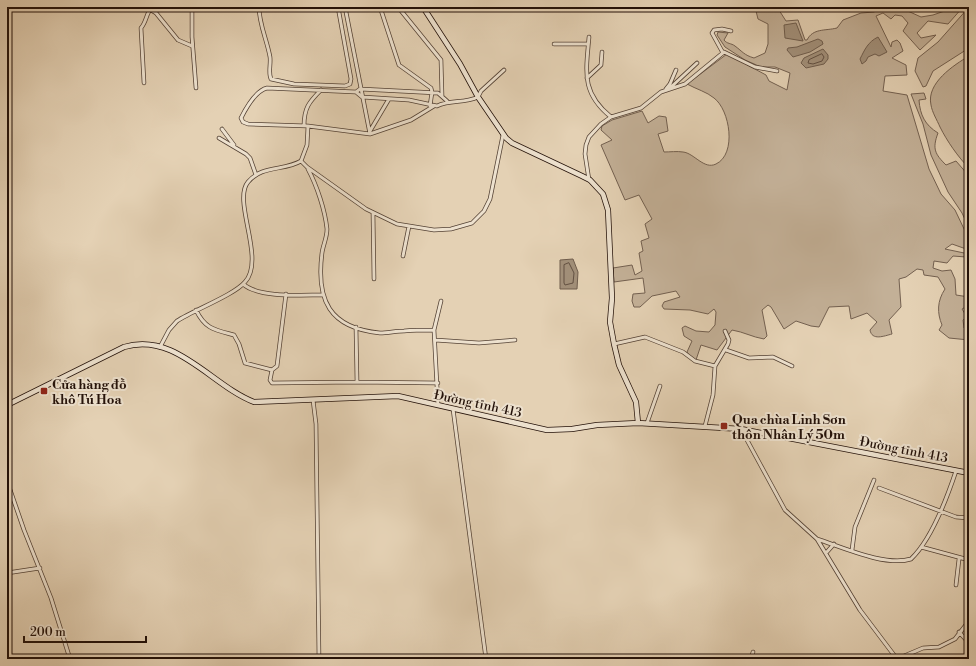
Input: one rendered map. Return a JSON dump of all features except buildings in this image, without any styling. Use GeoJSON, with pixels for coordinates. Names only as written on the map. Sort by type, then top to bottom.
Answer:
{"type":"FeatureCollection","features":[{"type":"Feature","properties":{"kind":"main road"},"geometry":{"type":"LineString","coordinates":[[423,7],[503,135],[512,144],[589,180],[603,194],[608,210],[612,298],[610,322],[619,365],[636,402],[638,423]]}},
{"type":"Feature","properties":{"kind":"main road","name":"Đường tỉnh 413"},"geometry":{"type":"LineString","coordinates":[[7,405],[124,348],[143,344],[160,347],[194,363],[234,392],[254,402],[398,396],[547,430],[572,429],[597,424],[638,423],[741,429],[969,473]]}},
{"type":"Feature","properties":{"kind":"street"},"geometry":{"type":"LineString","coordinates":[[146,7],[151,8],[156,13],[174,37],[192,46]]}},
{"type":"Feature","properties":{"kind":"street"},"geometry":{"type":"LineString","coordinates":[[192,7],[192,46],[196,88]]}},
{"type":"Feature","properties":{"kind":"street"},"geometry":{"type":"LineString","coordinates":[[259,7],[259,19],[265,34],[270,56],[271,79],[294,84],[345,86],[350,84],[351,79],[338,7]]}},
{"type":"Feature","properties":{"kind":"street"},"geometry":{"type":"LineString","coordinates":[[345,7],[360,89],[370,132]]}},
{"type":"Feature","properties":{"kind":"street"},"geometry":{"type":"LineString","coordinates":[[380,7],[399,65],[428,85],[432,92],[430,106]]}},
{"type":"Feature","properties":{"kind":"street"},"geometry":{"type":"LineString","coordinates":[[398,7],[441,60],[442,96]]}},
{"type":"Feature","properties":{"kind":"street"},"geometry":{"type":"LineString","coordinates":[[144,83],[141,28],[146,22],[151,8]]}},
{"type":"Feature","properties":{"kind":"street"},"geometry":{"type":"LineString","coordinates":[[723,53],[712,33],[714,30],[722,29],[731,31]]}},
{"type":"Feature","properties":{"kind":"street"},"geometry":{"type":"LineString","coordinates":[[589,37],[589,90],[593,98],[611,117]]}},
{"type":"Feature","properties":{"kind":"street"},"geometry":{"type":"LineString","coordinates":[[554,44],[588,44]]}},
{"type":"Feature","properties":{"kind":"street"},"geometry":{"type":"LineString","coordinates":[[588,78],[601,65],[602,52]]}},
{"type":"Feature","properties":{"kind":"street"},"geometry":{"type":"LineString","coordinates":[[665,90],[680,86],[692,79],[723,53],[728,53],[755,68],[777,71]]}},
{"type":"Feature","properties":{"kind":"street"},"geometry":{"type":"LineString","coordinates":[[669,89],[697,64]]}},
{"type":"Feature","properties":{"kind":"street"},"geometry":{"type":"LineString","coordinates":[[434,106],[409,100],[362,97],[356,92],[264,89],[255,97],[241,118],[243,122],[248,124],[306,126],[370,132],[411,120],[434,106],[447,101],[462,102],[478,97],[481,91],[504,70]]}},
{"type":"Feature","properties":{"kind":"street"},"geometry":{"type":"LineString","coordinates":[[589,180],[585,154],[587,142],[601,124],[611,117],[641,108],[665,90],[670,84],[676,70]]}},
{"type":"Feature","properties":{"kind":"street"},"geometry":{"type":"LineString","coordinates":[[356,92],[360,89],[432,92],[442,96],[447,101]]}},
{"type":"Feature","properties":{"kind":"street"},"geometry":{"type":"LineString","coordinates":[[160,347],[169,330],[177,321],[243,284],[250,276],[252,269],[245,188],[248,182],[256,175],[278,167],[293,165],[301,161],[307,145],[305,112],[310,101],[321,90]]}},
{"type":"Feature","properties":{"kind":"street"},"geometry":{"type":"LineString","coordinates":[[370,132],[389,99]]}},
{"type":"Feature","properties":{"kind":"street"},"geometry":{"type":"LineString","coordinates":[[222,129],[234,146]]}},
{"type":"Feature","properties":{"kind":"street"},"geometry":{"type":"LineString","coordinates":[[301,161],[307,167],[373,213],[397,224],[452,230],[472,223],[480,217],[490,199],[503,135]]}},
{"type":"Feature","properties":{"kind":"street"},"geometry":{"type":"LineString","coordinates":[[219,138],[234,146],[250,158],[256,175]]}},
{"type":"Feature","properties":{"kind":"street"},"geometry":{"type":"LineString","coordinates":[[307,167],[313,179],[327,230],[320,272],[322,295],[333,314],[347,324],[380,333],[434,330]]}},
{"type":"Feature","properties":{"kind":"street"},"geometry":{"type":"LineString","coordinates":[[373,213],[374,279]]}},
{"type":"Feature","properties":{"kind":"street"},"geometry":{"type":"LineString","coordinates":[[403,256],[409,226]]}},
{"type":"Feature","properties":{"kind":"street"},"geometry":{"type":"LineString","coordinates":[[243,284],[248,288],[265,293],[322,295]]}},
{"type":"Feature","properties":{"kind":"street"},"geometry":{"type":"LineString","coordinates":[[286,294],[277,366],[272,370],[270,376],[272,383],[438,383]]}},
{"type":"Feature","properties":{"kind":"street"},"geometry":{"type":"LineString","coordinates":[[438,405],[434,330],[441,301]]}},
{"type":"Feature","properties":{"kind":"street"},"geometry":{"type":"LineString","coordinates":[[196,310],[203,323],[209,327],[234,335],[239,344],[245,363],[272,370]]}},
{"type":"Feature","properties":{"kind":"street"},"geometry":{"type":"LineString","coordinates":[[356,327],[357,382]]}},
{"type":"Feature","properties":{"kind":"street"},"geometry":{"type":"LineString","coordinates":[[705,426],[713,395],[715,366],[726,350],[729,340],[725,331]]}},
{"type":"Feature","properties":{"kind":"street"},"geometry":{"type":"LineString","coordinates":[[614,344],[645,337],[683,352],[695,361],[715,366]]}},
{"type":"Feature","properties":{"kind":"street"},"geometry":{"type":"LineString","coordinates":[[435,340],[479,343],[515,340]]}},
{"type":"Feature","properties":{"kind":"street"},"geometry":{"type":"LineString","coordinates":[[726,350],[749,358],[773,357],[792,366]]}},
{"type":"Feature","properties":{"kind":"street"},"geometry":{"type":"LineString","coordinates":[[647,423],[660,386]]}},
{"type":"Feature","properties":{"kind":"street"},"geometry":{"type":"LineString","coordinates":[[313,400],[316,432],[319,659]]}},
{"type":"Feature","properties":{"kind":"street"},"geometry":{"type":"LineString","coordinates":[[453,409],[486,659]]}},
{"type":"Feature","properties":{"kind":"street"},"geometry":{"type":"LineString","coordinates":[[741,429],[785,510],[816,539],[860,610],[897,659],[923,648],[939,647],[955,639],[969,621]]}},
{"type":"Feature","properties":{"kind":"street"},"geometry":{"type":"LineString","coordinates":[[816,539],[883,559],[900,561],[911,559],[921,547],[940,511],[956,471]]}},
{"type":"Feature","properties":{"kind":"street"},"geometry":{"type":"LineString","coordinates":[[852,550],[855,527],[874,480]]}},
{"type":"Feature","properties":{"kind":"street"},"geometry":{"type":"LineString","coordinates":[[7,481],[24,530],[40,568],[70,659]]}},
{"type":"Feature","properties":{"kind":"street"},"geometry":{"type":"LineString","coordinates":[[879,488],[956,517],[969,518]]}},
{"type":"Feature","properties":{"kind":"street"},"geometry":{"type":"LineString","coordinates":[[826,553],[834,544]]}},
{"type":"Feature","properties":{"kind":"street"},"geometry":{"type":"LineString","coordinates":[[921,547],[959,559],[969,560]]}},
{"type":"Feature","properties":{"kind":"street"},"geometry":{"type":"LineString","coordinates":[[956,585],[959,559]]}},
{"type":"Feature","properties":{"kind":"street"},"geometry":{"type":"LineString","coordinates":[[7,573],[40,568]]}},
{"type":"Feature","properties":{"kind":"street"},"geometry":{"type":"LineString","coordinates":[[959,632],[969,643]]}},
{"type":"Feature","properties":{"kind":"street"},"geometry":{"type":"LineString","coordinates":[[751,659],[753,652]]}},
{"type":"Feature","properties":{"kind":"shaded area"},"geometry":{"type":"Polygon","coordinates":[[[761,7],[777,7],[786,21],[798,20],[805,40],[807,40],[813,33],[837,28],[843,20],[861,13],[874,12],[883,7],[899,7],[921,17],[933,15],[956,7],[963,7],[948,24],[928,21],[917,33],[921,38],[936,35],[920,50],[903,31],[908,23],[902,16],[895,15],[891,19],[883,13],[876,16],[891,47],[892,42],[897,40],[900,43],[903,51],[892,58],[906,65],[907,75],[885,76],[883,91],[907,95],[929,169],[941,194],[955,210],[965,231],[969,250],[952,244],[945,249],[969,254],[969,264],[965,264],[966,257],[953,256],[947,263],[934,261],[933,268],[942,271],[951,270],[955,279],[956,295],[969,297],[969,305],[962,309],[967,317],[963,320],[964,328],[969,327],[969,340],[949,338],[939,330],[942,325],[939,316],[939,302],[945,289],[938,277],[924,275],[923,270],[917,269],[906,277],[899,279],[901,307],[889,320],[892,334],[882,337],[873,336],[870,330],[877,322],[867,313],[851,319],[849,306],[829,307],[819,327],[796,321],[784,329],[771,307],[768,305],[762,310],[767,336],[764,339],[732,330],[717,350],[701,345],[696,360],[692,360],[687,352],[692,341],[684,336],[682,328],[685,326],[696,331],[709,332],[715,325],[716,312],[714,309],[708,314],[690,310],[664,309],[662,306],[664,302],[680,297],[676,291],[652,296],[640,307],[634,307],[632,301],[633,294],[645,293],[643,278],[614,282],[613,268],[632,265],[635,275],[642,271],[639,253],[643,251],[641,241],[649,238],[645,224],[652,219],[639,195],[625,200],[601,145],[612,140],[601,130],[602,126],[612,120],[642,111],[648,123],[659,116],[666,117],[668,131],[658,134],[664,152],[687,153],[707,165],[716,164],[723,159],[729,142],[729,132],[724,112],[720,104],[714,98],[687,84],[727,54],[766,75],[769,81],[787,90],[790,73],[775,67],[761,67],[745,60],[725,47],[717,35],[718,32],[728,33],[724,40],[751,57],[754,58],[765,53],[768,44],[768,24],[758,19],[756,11],[761,7]]]}},
{"type":"Feature","properties":{"kind":"shaded area"},"geometry":{"type":"Polygon","coordinates":[[[969,7],[969,48],[933,71],[926,86],[923,87],[915,71],[918,58],[938,42],[969,7]]]}},
{"type":"Feature","properties":{"kind":"shaded area"},"geometry":{"type":"Polygon","coordinates":[[[969,56],[969,168],[949,143],[943,132],[932,110],[931,97],[933,89],[942,76],[956,64],[969,56]]]}},
{"type":"Feature","properties":{"kind":"shaded area"},"geometry":{"type":"Polygon","coordinates":[[[924,93],[926,99],[919,100],[922,115],[930,127],[938,133],[935,147],[939,158],[946,165],[956,161],[969,176],[969,228],[962,213],[948,192],[931,155],[923,124],[911,94],[924,93]]]}},
{"type":"Feature","properties":{"kind":"water"},"geometry":{"type":"Polygon","coordinates":[[[796,23],[803,41],[785,38],[784,25],[796,23]]]}},
{"type":"Feature","properties":{"kind":"water"},"geometry":{"type":"Polygon","coordinates":[[[878,37],[887,52],[879,56],[875,54],[868,57],[862,64],[860,59],[865,49],[878,37]]]}},
{"type":"Feature","properties":{"kind":"water"},"geometry":{"type":"Polygon","coordinates":[[[818,39],[822,41],[823,44],[810,52],[793,57],[787,50],[788,48],[797,47],[818,39]]]}},
{"type":"Feature","properties":{"kind":"water"},"geometry":{"type":"Polygon","coordinates":[[[823,49],[828,55],[828,59],[824,64],[806,68],[801,63],[804,58],[823,49]]]}},
{"type":"Feature","properties":{"kind":"water"},"geometry":{"type":"Polygon","coordinates":[[[573,259],[578,272],[577,289],[560,289],[560,260],[573,259]]]}},
{"type":"Feature","properties":{"kind":"place","name":"Cửa hàng đồ khô Tú Hoa"},"geometry":{"type":"Point","coordinates":[44,391]}},
{"type":"Feature","properties":{"kind":"place","name":"Qua chùa Linh Sơn thôn Nhân Lý 50m"},"geometry":{"type":"Point","coordinates":[724,426]}}]}
